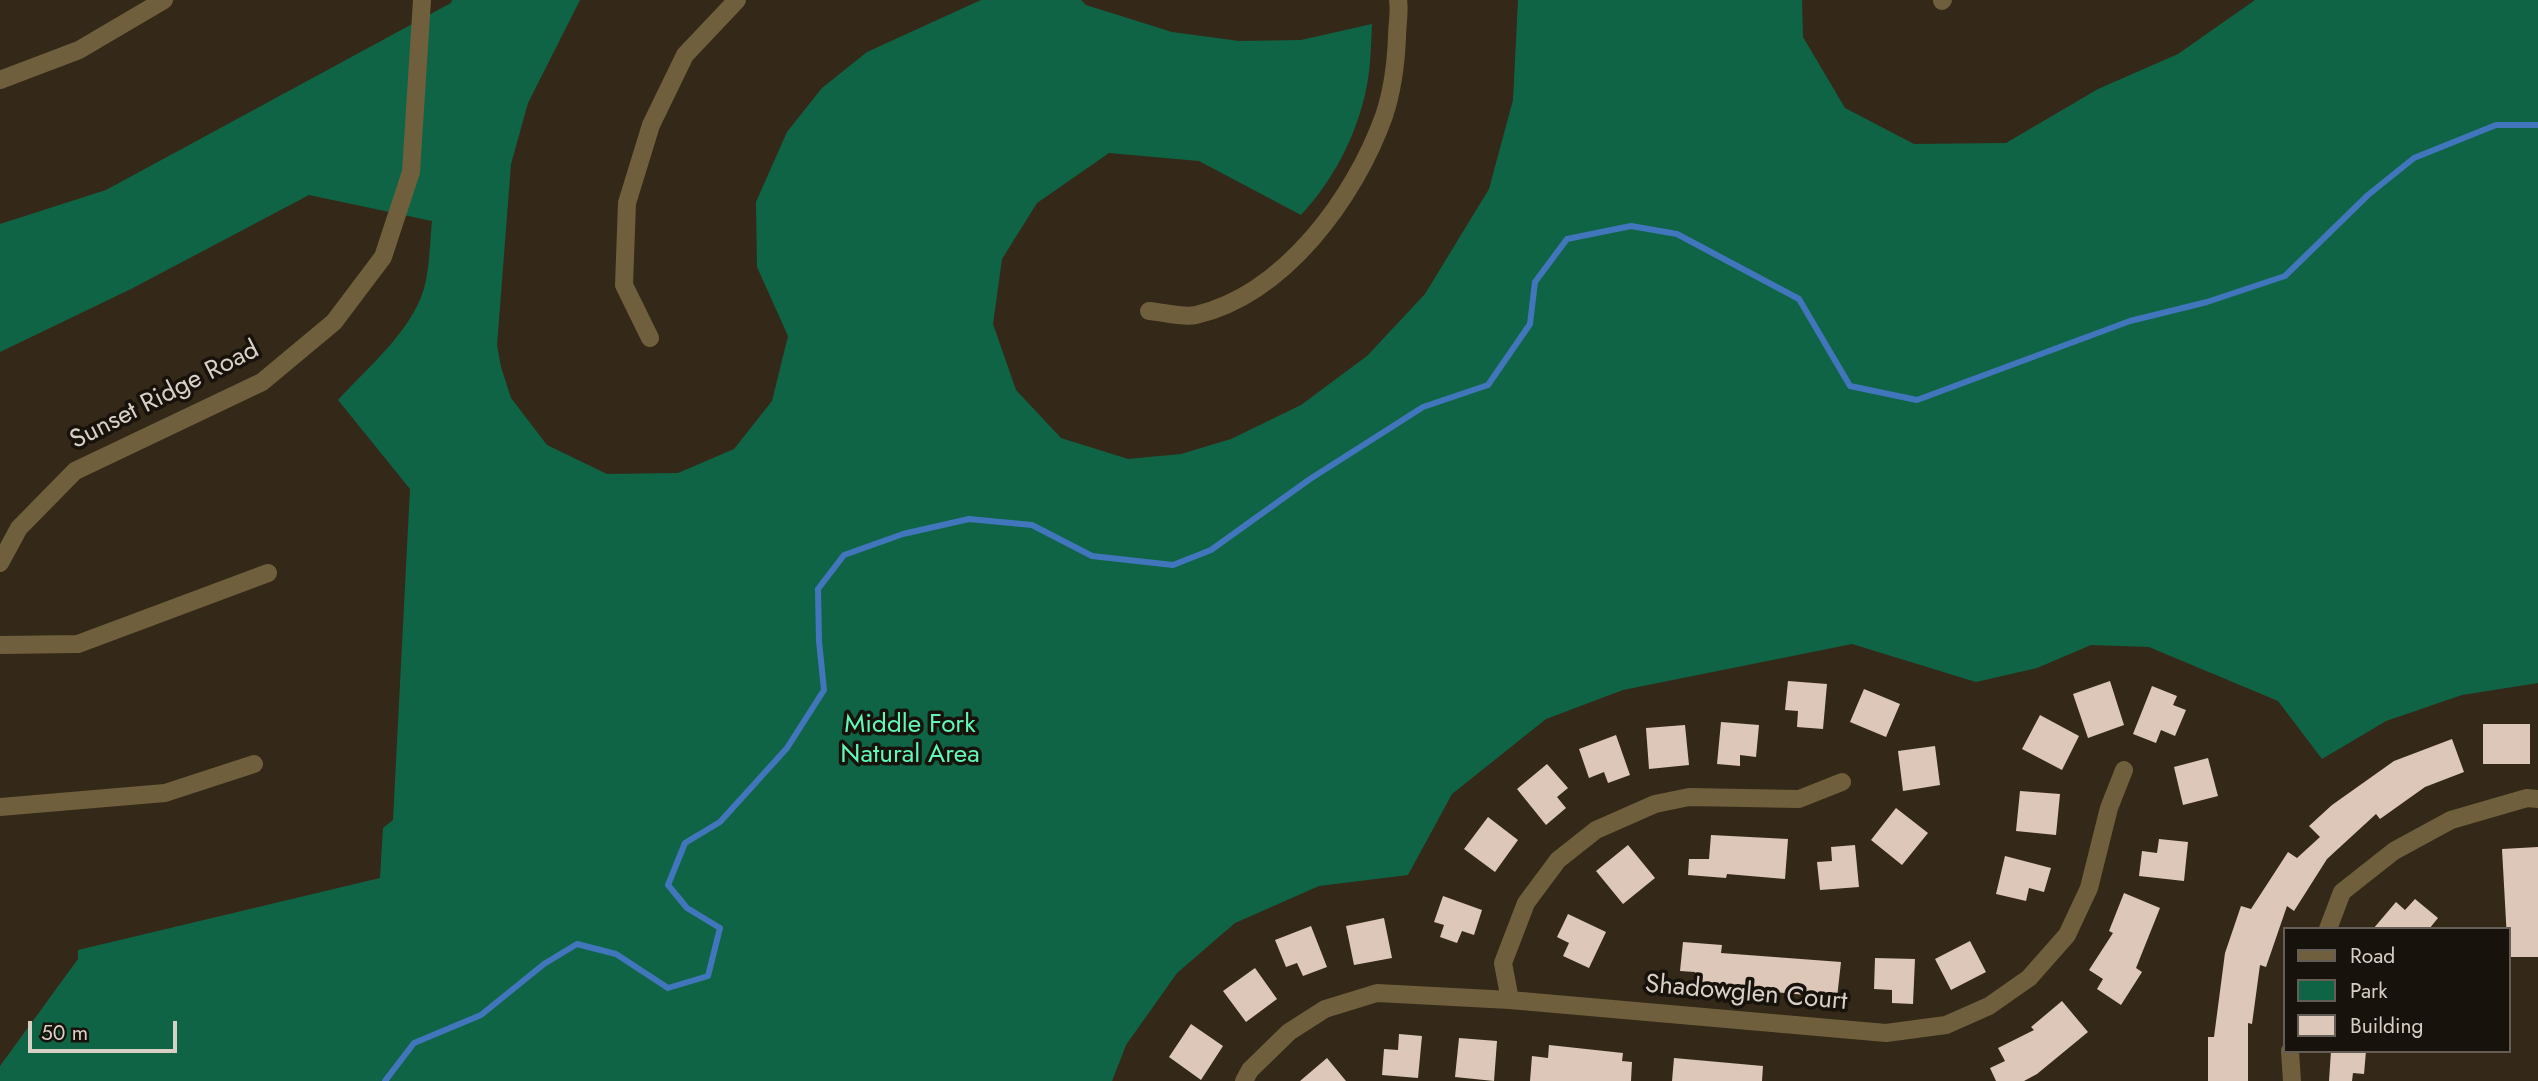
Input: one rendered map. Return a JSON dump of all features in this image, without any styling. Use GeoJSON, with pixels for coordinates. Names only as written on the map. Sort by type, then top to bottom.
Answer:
{"type":"FeatureCollection","features":[{"type":"Feature","properties":{"kind":"street"},"geometry":{"type":"LineString","coordinates":[[0,80],[79,50],[164,0]]}},
{"type":"Feature","properties":{"kind":"street","name":"Sunset Ridge Road"},"geometry":{"type":"LineString","coordinates":[[0,563],[19,528],[75,471],[262,382],[334,322],[383,257],[411,172],[422,0]]}},
{"type":"Feature","properties":{"kind":"street"},"geometry":{"type":"LineString","coordinates":[[650,338],[624,285],[627,203],[651,125],[685,55],[737,0]]}},
{"type":"Feature","properties":{"kind":"street"},"geometry":{"type":"LineString","coordinates":[[1149,311],[1194,316],[1236,300],[1272,278],[1303,250],[1338,207],[1363,166],[1385,114],[1396,56],[1398,0]]}},
{"type":"Feature","properties":{"kind":"street"},"geometry":{"type":"LineString","coordinates":[[0,645],[78,644],[268,573]]}},
{"type":"Feature","properties":{"kind":"street"},"geometry":{"type":"LineString","coordinates":[[0,807],[165,793],[254,764]]}},
{"type":"Feature","properties":{"kind":"street","name":"Shadowglen Court"},"geometry":{"type":"LineString","coordinates":[[1244,1081],[1250,1070],[1289,1032],[1325,1009],[1377,993],[1510,1000],[1886,1033],[1946,1025],[1989,1006],[2029,978],[2067,935],[2089,888],[2109,808],[2124,771]]}},
{"type":"Feature","properties":{"kind":"street"},"geometry":{"type":"LineString","coordinates":[[1510,1000],[1503,963],[1526,904],[1558,860],[1596,830],[1655,804],[1689,797],[1799,799],[1842,782]]}},
{"type":"Feature","properties":{"kind":"street"},"geometry":{"type":"LineString","coordinates":[[2329,927],[2342,892],[2394,851],[2451,820],[2527,798],[2538,799]]}},
{"type":"Feature","properties":{"kind":"street"},"geometry":{"type":"LineString","coordinates":[[2290,1053],[2292,1081]]}},
{"type":"Feature","properties":{"kind":"green space","name":"Middle Fork Natural Area"},"geometry":{"type":"Polygon","coordinates":[[[452,0],[580,0],[528,103],[511,164],[497,345],[511,398],[547,445],[607,474],[678,473],[734,449],[772,401],[788,336],[757,267],[756,202],[787,132],[822,88],[867,52],[981,0],[1081,0],[1086,5],[1172,32],[1239,41],[1301,40],[1372,24],[1368,79],[1352,135],[1325,186],[1301,215],[1199,161],[1109,153],[1037,203],[1002,259],[993,324],[1016,390],[1061,438],[1128,459],[1181,454],[1231,439],[1301,405],[1367,356],[1425,294],[1489,189],[1513,100],[1518,0],[1802,0],[1803,37],[1845,108],[1914,144],[2006,143],[2098,89],[2178,54],[2255,0],[2538,0],[2538,683],[2462,695],[2386,721],[2322,759],[2278,701],[2149,647],[2091,645],[2037,668],[1976,682],[1852,644],[1623,690],[1546,719],[1452,794],[1408,875],[1319,886],[1235,923],[1177,973],[1126,1045],[1112,1081],[0,1081],[0,1066],[78,959],[78,950],[380,878],[383,828],[393,820],[410,489],[338,400],[390,345],[413,314],[426,280],[432,221],[309,195],[131,289],[0,352],[0,224],[106,190],[451,3],[452,0]]]}},
{"type":"Feature","properties":{"kind":"building"},"geometry":{"type":"Polygon","coordinates":[[[1788,681],[1827,684],[1823,729],[1797,727],[1798,711],[1785,710],[1788,681]]]}},
{"type":"Feature","properties":{"kind":"building"},"geometry":{"type":"Polygon","coordinates":[[[2110,681],[2124,725],[2088,738],[2073,694],[2110,681]]]}},
{"type":"Feature","properties":{"kind":"building"},"geometry":{"type":"Polygon","coordinates":[[[2152,686],[2177,696],[2173,705],[2186,710],[2175,736],[2161,730],[2156,743],[2133,734],[2152,686]]]}},
{"type":"Feature","properties":{"kind":"building"},"geometry":{"type":"Polygon","coordinates":[[[1864,689],[1900,704],[1886,737],[1850,722],[1864,689]]]}},
{"type":"Feature","properties":{"kind":"building"},"geometry":{"type":"Polygon","coordinates":[[[2040,715],[2079,736],[2062,770],[2022,749],[2040,715]]]}},
{"type":"Feature","properties":{"kind":"building"},"geometry":{"type":"Polygon","coordinates":[[[1721,722],[1759,725],[1756,757],[1740,755],[1740,766],[1717,764],[1721,722]]]}},
{"type":"Feature","properties":{"kind":"building"},"geometry":{"type":"Polygon","coordinates":[[[2483,724],[2530,724],[2530,764],[2483,764],[2483,724]]]}},
{"type":"Feature","properties":{"kind":"building"},"geometry":{"type":"Polygon","coordinates":[[[1685,725],[1689,765],[1649,769],[1646,728],[1685,725]]]}},
{"type":"Feature","properties":{"kind":"building"},"geometry":{"type":"Polygon","coordinates":[[[1616,735],[1630,775],[1608,783],[1604,772],[1589,778],[1579,749],[1616,735]]]}},
{"type":"Feature","properties":{"kind":"building"},"geometry":{"type":"Polygon","coordinates":[[[2452,739],[2464,772],[2425,787],[2380,819],[2376,814],[2327,859],[2294,911],[2287,906],[2266,967],[2260,965],[2252,1024],[2248,1023],[2248,1081],[2208,1081],[2208,1037],[2214,1037],[2225,953],[2241,906],[2251,909],[2288,852],[2297,858],[2320,837],[2309,826],[2332,805],[2394,761],[2452,739]]]}},
{"type":"Feature","properties":{"kind":"building"},"geometry":{"type":"Polygon","coordinates":[[[1935,746],[1940,785],[1903,791],[1898,751],[1935,746]]]}},
{"type":"Feature","properties":{"kind":"building"},"geometry":{"type":"Polygon","coordinates":[[[2208,758],[2218,796],[2183,805],[2174,767],[2208,758]]]}},
{"type":"Feature","properties":{"kind":"building"},"geometry":{"type":"Polygon","coordinates":[[[1547,764],[1568,788],[1557,797],[1566,808],[1546,825],[1517,789],[1547,764]]]}},
{"type":"Feature","properties":{"kind":"building"},"geometry":{"type":"Polygon","coordinates":[[[2020,791],[2060,794],[2056,835],[2016,831],[2020,791]]]}},
{"type":"Feature","properties":{"kind":"building"},"geometry":{"type":"Polygon","coordinates":[[[1896,808],[1928,833],[1902,865],[1871,840],[1896,808]]]}},
{"type":"Feature","properties":{"kind":"building"},"geometry":{"type":"Polygon","coordinates":[[[1488,817],[1518,840],[1495,872],[1464,849],[1488,817]]]}},
{"type":"Feature","properties":{"kind":"building"},"geometry":{"type":"Polygon","coordinates":[[[1711,835],[1788,839],[1785,879],[1727,874],[1726,878],[1688,875],[1689,859],[1709,859],[1711,835]]]}},
{"type":"Feature","properties":{"kind":"building"},"geometry":{"type":"Polygon","coordinates":[[[2159,839],[2188,842],[2184,881],[2139,876],[2142,851],[2157,853],[2159,839]]]}},
{"type":"Feature","properties":{"kind":"building"},"geometry":{"type":"Polygon","coordinates":[[[1628,845],[1655,878],[1623,904],[1596,871],[1628,845]]]}},
{"type":"Feature","properties":{"kind":"building"},"geometry":{"type":"Polygon","coordinates":[[[1855,845],[1859,887],[1820,890],[1817,862],[1832,861],[1831,847],[1855,845]]]}},
{"type":"Feature","properties":{"kind":"building"},"geometry":{"type":"Polygon","coordinates":[[[2538,847],[2538,957],[2510,957],[2510,927],[2506,927],[2502,849],[2538,847]]]}},
{"type":"Feature","properties":{"kind":"building"},"geometry":{"type":"Polygon","coordinates":[[[2005,856],[2051,868],[2044,892],[2029,888],[2026,901],[1996,894],[2005,856]]]}},
{"type":"Feature","properties":{"kind":"building"},"geometry":{"type":"Polygon","coordinates":[[[2124,893],[2160,908],[2136,968],[2142,972],[2121,1005],[2097,989],[2103,979],[2089,970],[2113,933],[2109,931],[2124,893]]]}},
{"type":"Feature","properties":{"kind":"building"},"geometry":{"type":"Polygon","coordinates":[[[1443,896],[1482,910],[1474,935],[1462,931],[1457,943],[1440,937],[1444,925],[1434,922],[1443,896]]]}},
{"type":"Feature","properties":{"kind":"building"},"geometry":{"type":"Polygon","coordinates":[[[2415,899],[2438,918],[2431,927],[2375,927],[2396,902],[2405,910],[2415,899]]]}},
{"type":"Feature","properties":{"kind":"building"},"geometry":{"type":"Polygon","coordinates":[[[1568,914],[1606,932],[1589,968],[1563,956],[1569,943],[1557,937],[1568,914]]]}},
{"type":"Feature","properties":{"kind":"building"},"geometry":{"type":"Polygon","coordinates":[[[1384,918],[1392,958],[1354,965],[1346,926],[1384,918]]]}},
{"type":"Feature","properties":{"kind":"building"},"geometry":{"type":"Polygon","coordinates":[[[1311,926],[1327,967],[1303,976],[1297,963],[1286,967],[1275,940],[1311,926]]]}},
{"type":"Feature","properties":{"kind":"building"},"geometry":{"type":"Polygon","coordinates":[[[1970,941],[1986,972],[1951,990],[1935,959],[1970,941]]]}},
{"type":"Feature","properties":{"kind":"building"},"geometry":{"type":"Polygon","coordinates":[[[1683,942],[1722,945],[1721,953],[1841,962],[1837,998],[1774,992],[1773,996],[1693,987],[1695,972],[1680,971],[1683,942]]]}},
{"type":"Feature","properties":{"kind":"building"},"geometry":{"type":"Polygon","coordinates":[[[1875,958],[1915,959],[1913,1004],[1892,1003],[1892,990],[1874,989],[1875,958]]]}},
{"type":"Feature","properties":{"kind":"building"},"geometry":{"type":"Polygon","coordinates":[[[1255,968],[1277,999],[1246,1022],[1223,991],[1255,968]]]}},
{"type":"Feature","properties":{"kind":"building"},"geometry":{"type":"Polygon","coordinates":[[[2062,1001],[2088,1032],[2037,1074],[2024,1081],[1996,1081],[1990,1068],[2005,1061],[1998,1048],[2034,1030],[2031,1027],[2062,1001]]]}},
{"type":"Feature","properties":{"kind":"building"},"geometry":{"type":"Polygon","coordinates":[[[1191,1024],[1223,1046],[1201,1080],[1169,1057],[1191,1024]]]}},
{"type":"Feature","properties":{"kind":"building"},"geometry":{"type":"Polygon","coordinates":[[[1399,1034],[1422,1036],[1418,1078],[1382,1075],[1384,1049],[1398,1050],[1399,1034]]]}},
{"type":"Feature","properties":{"kind":"building"},"geometry":{"type":"Polygon","coordinates":[[[1459,1038],[1497,1041],[1494,1081],[1455,1077],[1459,1038]]]}},
{"type":"Feature","properties":{"kind":"building"},"geometry":{"type":"Polygon","coordinates":[[[1549,1045],[1623,1053],[1622,1061],[1632,1062],[1631,1081],[1530,1081],[1532,1056],[1548,1058],[1549,1045]]]}},
{"type":"Feature","properties":{"kind":"building"},"geometry":{"type":"Polygon","coordinates":[[[2331,1053],[2366,1053],[2364,1074],[2353,1073],[2352,1081],[2329,1081],[2331,1053]]]}},
{"type":"Feature","properties":{"kind":"building"},"geometry":{"type":"Polygon","coordinates":[[[1327,1058],[1346,1081],[1300,1081],[1327,1058]]]}},
{"type":"Feature","properties":{"kind":"building"},"geometry":{"type":"Polygon","coordinates":[[[1674,1058],[1763,1066],[1762,1081],[1672,1081],[1674,1058]]]}},
{"type":"Feature","properties":{"kind":"waterway"},"geometry":{"type":"LineString","coordinates":[[385,1081],[414,1043],[481,1015],[544,964],[577,944],[616,954],[668,988],[708,976],[720,928],[687,908],[668,885],[685,843],[720,822],[787,748],[824,690],[818,589],[844,555],[903,534],[969,519],[1032,525],[1092,556],[1173,565],[1211,550],[1310,479],[1423,407],[1488,385],[1530,324],[1535,282],[1567,239],[1631,226],[1677,234],[1799,299],[1850,386],[1917,400],[2130,321],[2207,302],[2285,276],[2368,195],[2414,158],[2496,125],[2538,125]]}}]}
